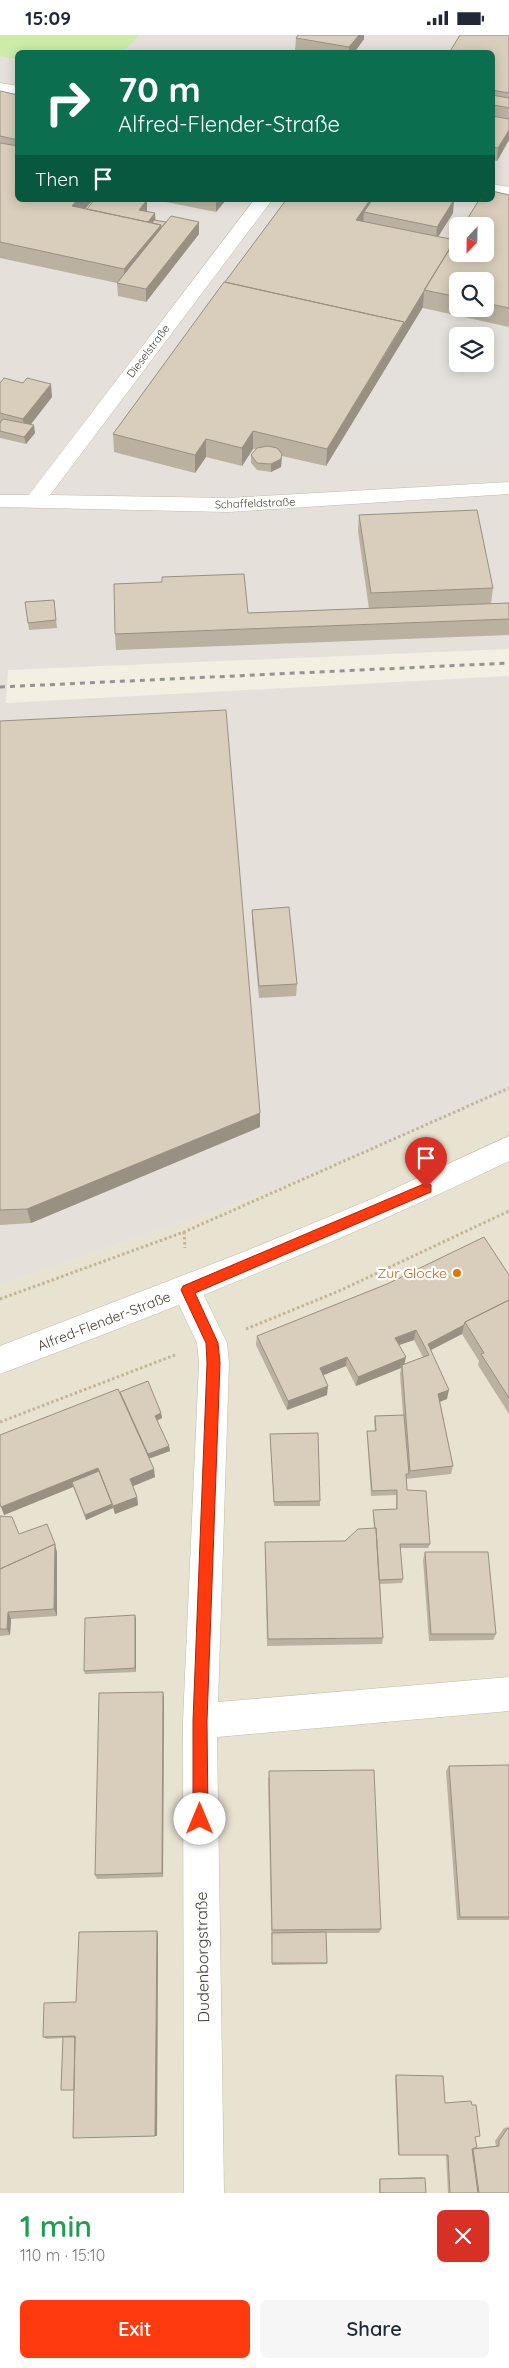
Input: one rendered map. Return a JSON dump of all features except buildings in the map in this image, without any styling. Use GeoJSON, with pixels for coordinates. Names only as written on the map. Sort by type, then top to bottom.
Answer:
{"type":"FeatureCollection","features":[{"type":"Feature","properties":{"kind":"street"},"geometry":{"type":"LineString","coordinates":[[0,88],[15,90]]}},
{"type":"Feature","properties":{"kind":"street"},"geometry":{"type":"LineString","coordinates":[[495,190],[509,192]]}},
{"type":"Feature","properties":{"kind":"street","name":"Dieselstraße"},"geometry":{"type":"LineString","coordinates":[[34,502],[262,202]]}},
{"type":"Feature","properties":{"kind":"street","name":"Schaffeldstraße"},"geometry":{"type":"LineString","coordinates":[[0,501],[228,505],[509,488]]}},
{"type":"Feature","properties":{"kind":"street","name":"Alfred-Flender-Straße"},"geometry":{"type":"LineString","coordinates":[[0,1360],[188,1290],[426,1188],[509,1148]]}},
{"type":"Feature","properties":{"kind":"street","name":"Dudenborgstraße"},"geometry":{"type":"LineString","coordinates":[[188,1290],[212,1343],[214,1363],[200,1721],[204,2193]]}},
{"type":"Feature","properties":{"kind":"street"},"geometry":{"type":"LineString","coordinates":[[200,1721],[509,1694]]}},
{"type":"Feature","properties":{"kind":"path"},"geometry":{"type":"LineString","coordinates":[[0,1299],[184,1231],[509,1088]]}},
{"type":"Feature","properties":{"kind":"path"},"geometry":{"type":"LineString","coordinates":[[0,1422],[212,1343],[339,1291],[509,1211]]}},
{"type":"Feature","properties":{"kind":"shaded area"},"geometry":{"type":"Polygon","coordinates":[[[0,35],[509,35],[509,649],[8,670],[6,703],[509,676],[509,1093],[273,1191],[0,1285],[0,35]]]}},
{"type":"Feature","properties":{"kind":"shaded area"},"geometry":{"type":"Polygon","coordinates":[[[425,312],[509,330],[509,459],[332,468],[425,312]]]}},
{"type":"Feature","properties":{"kind":"shaded area"},"geometry":{"type":"Polygon","coordinates":[[[509,1093],[509,2193],[0,2193],[0,1285],[273,1191],[509,1093]]]}},
{"type":"Feature","properties":{"kind":"green space"},"geometry":{"type":"Polygon","coordinates":[[[0,35],[140,35],[124,50],[15,50],[15,59],[0,56],[0,35]]]}},
{"type":"Feature","properties":{"kind":"railway"},"geometry":{"type":"LineString","coordinates":[[0,687],[509,663]]}},
{"type":"Feature","properties":{"kind":"place","name":"Zur Glocke"},"geometry":{"type":"Point","coordinates":[457,1273]}},
{"type":"Feature","properties":{"kind":"route"},"geometry":{"type":"LineString","coordinates":[[200,1819],[200,1721],[214,1363],[212,1343],[188,1290],[426,1188]]}}]}
